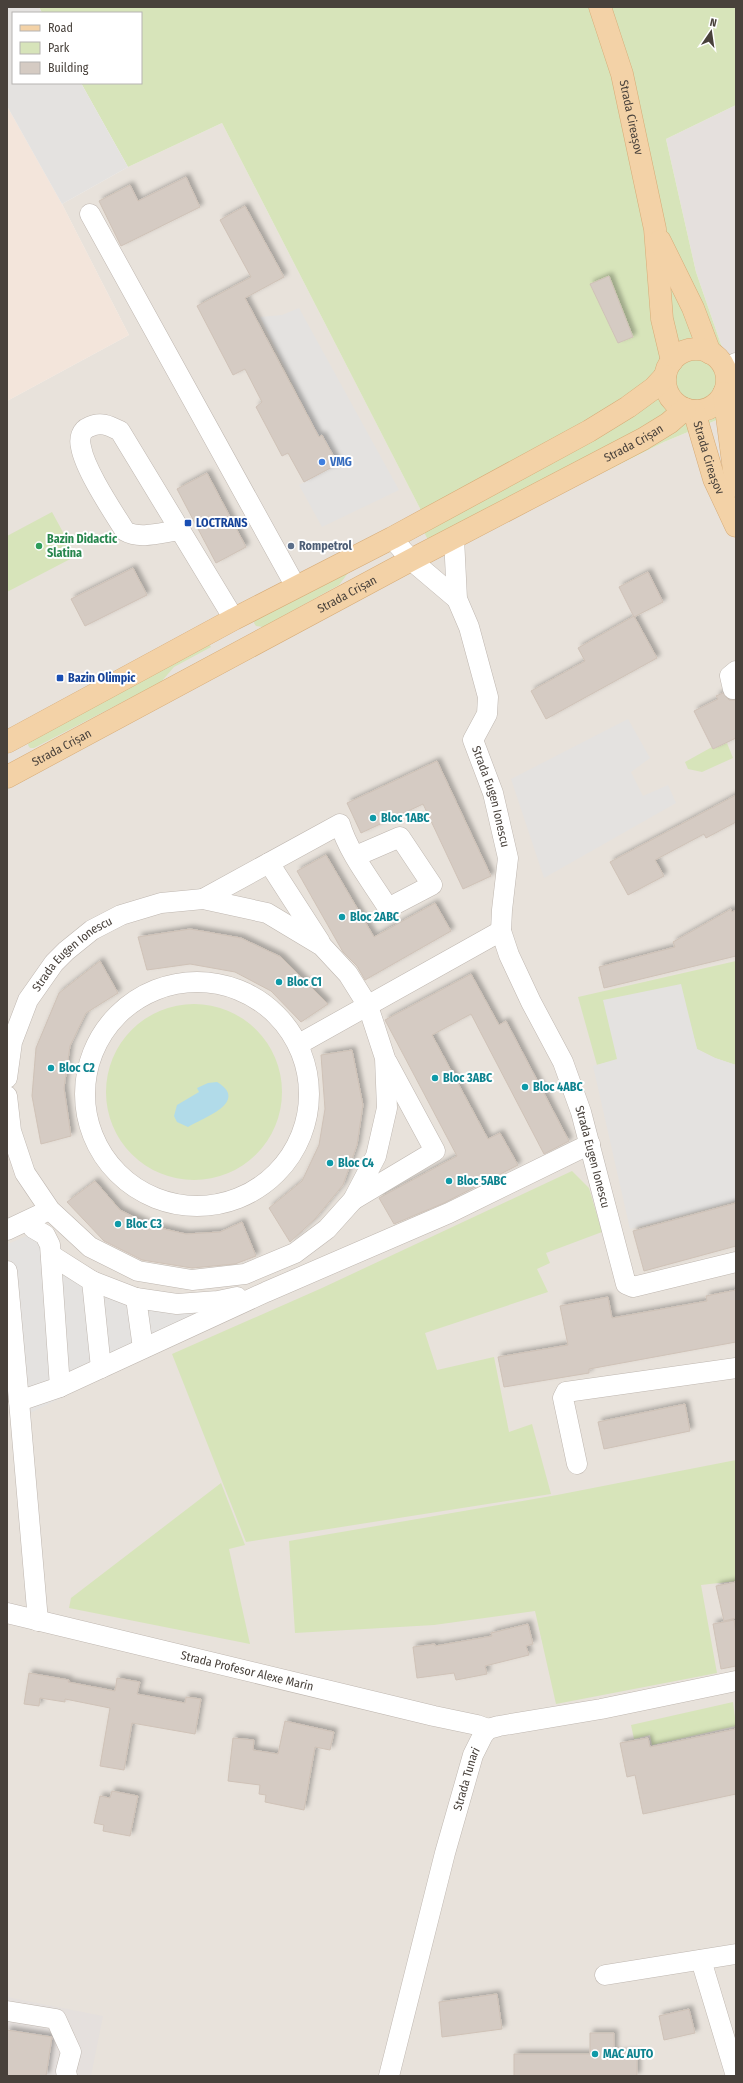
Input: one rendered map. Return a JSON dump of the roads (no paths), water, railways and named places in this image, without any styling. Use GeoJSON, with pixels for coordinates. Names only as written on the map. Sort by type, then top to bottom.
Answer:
{"type":"FeatureCollection","features":[{"type":"Feature","properties":{"kind":"main road","name":"Strada Cireașov"},"geometry":{"type":"LineString","coordinates":[[600,7],[622,74],[655,229],[662,319],[668,368]]}},
{"type":"Feature","properties":{"kind":"main road","name":"Strada Cireașov"},"geometry":{"type":"LineString","coordinates":[[655,229],[694,308],[710,353]]}},
{"type":"Feature","properties":{"kind":"main road"},"geometry":{"type":"LineString","coordinates":[[7,742],[234,619],[392,538],[589,431],[633,404],[654,388],[668,368],[680,354],[690,350],[700,349],[710,353],[730,366],[724,393],[712,406],[689,410],[676,404],[669,396],[666,386],[668,368]]}},
{"type":"Feature","properties":{"kind":"main road","name":"Strada Cireașov"},"geometry":{"type":"LineString","coordinates":[[724,393],[736,486]]}},
{"type":"Feature","properties":{"kind":"main road","name":"Strada Cireașov"},"geometry":{"type":"LineString","coordinates":[[689,410],[714,479],[736,526]]}},
{"type":"Feature","properties":{"kind":"main road","name":"Strada Crișan"},"geometry":{"type":"LineString","coordinates":[[7,777],[411,560],[649,436],[689,410]]}},
{"type":"Feature","properties":{"kind":"street"},"geometry":{"type":"LineString","coordinates":[[90,214],[296,587]]}},
{"type":"Feature","properties":{"kind":"street"},"geometry":{"type":"LineString","coordinates":[[180,530],[141,535],[132,535],[124,531],[85,460],[80,446],[80,437],[84,429],[94,424],[107,424],[120,432],[180,530],[234,619]]}},
{"type":"Feature","properties":{"kind":"street","name":"Strada Eugen Ionescu"},"geometry":{"type":"LineString","coordinates":[[392,538],[411,560],[457,599]]}},
{"type":"Feature","properties":{"kind":"street","name":"Strada Eugen Ionescu"},"geometry":{"type":"LineString","coordinates":[[454,538],[457,599],[469,628],[488,697],[486,714],[473,740],[493,793],[508,858],[501,931],[509,955],[562,1062],[581,1112],[626,1284],[633,1287],[736,1262]]}},
{"type":"Feature","properties":{"kind":"street","name":"Strada Eugen Ionescu"},"geometry":{"type":"LineString","coordinates":[[203,899],[340,824],[343,834],[356,856]]}},
{"type":"Feature","properties":{"kind":"street"},"geometry":{"type":"LineString","coordinates":[[269,863],[322,946]]}},
{"type":"Feature","properties":{"kind":"street","name":"Strada Eugen Ionescu"},"geometry":{"type":"LineString","coordinates":[[7,1078],[12,1042],[28,1000],[54,963],[66,951],[92,930],[121,915],[161,903],[203,899],[267,912],[322,946],[348,974],[368,1006],[385,1058],[387,1108],[376,1156],[353,1200],[327,1229],[295,1253],[245,1274],[192,1280],[138,1270],[90,1247],[50,1210],[25,1173],[10,1130],[7,1096]]}},
{"type":"Feature","properties":{"kind":"street"},"geometry":{"type":"LineString","coordinates":[[299,1044],[501,931]]}},
{"type":"Feature","properties":{"kind":"street"},"geometry":{"type":"LineString","coordinates":[[206,982],[234,988],[261,1001],[282,1020],[299,1044],[309,1076],[309,1110],[300,1143],[281,1171],[254,1192],[224,1204],[205,1206],[192,1207],[160,1201],[131,1186],[107,1163],[91,1134],[84,1101],[87,1068],[92,1055],[100,1037],[121,1011],[149,992],[176,983],[206,982]]}},
{"type":"Feature","properties":{"kind":"street"},"geometry":{"type":"LineString","coordinates":[[353,1200],[435,1151],[385,1058]]}},
{"type":"Feature","properties":{"kind":"street"},"geometry":{"type":"LineString","coordinates":[[19,1401],[60,1387],[266,1292],[449,1213],[590,1144]]}},
{"type":"Feature","properties":{"kind":"street"},"geometry":{"type":"LineString","coordinates":[[7,1240],[50,1210]]}},
{"type":"Feature","properties":{"kind":"street"},"geometry":{"type":"LineString","coordinates":[[7,1230],[32,1223]]}},
{"type":"Feature","properties":{"kind":"street"},"geometry":{"type":"LineString","coordinates":[[32,1223],[45,1236],[50,1244],[60,1387]]}},
{"type":"Feature","properties":{"kind":"street"},"geometry":{"type":"LineString","coordinates":[[51,1255],[92,1281],[136,1298],[177,1304],[218,1301],[266,1292]]}},
{"type":"Feature","properties":{"kind":"street"},"geometry":{"type":"LineString","coordinates":[[7,1271],[38,1620]]}},
{"type":"Feature","properties":{"kind":"street"},"geometry":{"type":"LineString","coordinates":[[92,1281],[101,1368]]}},
{"type":"Feature","properties":{"kind":"street"},"geometry":{"type":"LineString","coordinates":[[136,1298],[143,1348]]}},
{"type":"Feature","properties":{"kind":"street"},"geometry":{"type":"LineString","coordinates":[[578,1464],[563,1398],[566,1392],[736,1368]]}},
{"type":"Feature","properties":{"kind":"street","name":"Strada Profesor Alexe Marin"},"geometry":{"type":"LineString","coordinates":[[7,1613],[477,1725],[488,1729]]}},
{"type":"Feature","properties":{"kind":"street"},"geometry":{"type":"LineString","coordinates":[[488,1729],[601,1709],[736,1681]]}},
{"type":"Feature","properties":{"kind":"street","name":"Strada Tunari"},"geometry":{"type":"LineString","coordinates":[[389,2076],[444,1853],[473,1755],[482,1735],[488,1729]]}},
{"type":"Feature","properties":{"kind":"street"},"geometry":{"type":"LineString","coordinates":[[605,1975],[736,1954]]}},
{"type":"Feature","properties":{"kind":"street"},"geometry":{"type":"LineString","coordinates":[[701,1960],[736,2076]]}},
{"type":"Feature","properties":{"kind":"street"},"geometry":{"type":"LineString","coordinates":[[7,2011],[56,2019],[71,2052],[66,2072],[68,2076]]}},
{"type":"Feature","properties":{"kind":"water"},"geometry":{"type":"Polygon","coordinates":[[[217,1082],[226,1089],[228,1096],[226,1103],[220,1109],[188,1127],[177,1122],[174,1116],[177,1105],[199,1092],[197,1088],[208,1083],[217,1082]]]}},
{"type":"Feature","properties":{"kind":"place","name":"VMG"},"geometry":{"type":"Point","coordinates":[322,462]}},
{"type":"Feature","properties":{"kind":"place","name":"LOCTRANS"},"geometry":{"type":"Point","coordinates":[188,523]}},
{"type":"Feature","properties":{"kind":"place","name":"Bazin Didactic Slatina"},"geometry":{"type":"Point","coordinates":[39,546]}},
{"type":"Feature","properties":{"kind":"place","name":"Rompetrol"},"geometry":{"type":"Point","coordinates":[291,546]}},
{"type":"Feature","properties":{"kind":"place","name":"Bazin Olimpic"},"geometry":{"type":"Point","coordinates":[60,678]}},
{"type":"Feature","properties":{"kind":"place","name":"Bloc 1ABC"},"geometry":{"type":"Point","coordinates":[373,818]}},
{"type":"Feature","properties":{"kind":"place","name":"Bloc 2ABC"},"geometry":{"type":"Point","coordinates":[342,917]}},
{"type":"Feature","properties":{"kind":"place","name":"Bloc C1"},"geometry":{"type":"Point","coordinates":[279,982]}},
{"type":"Feature","properties":{"kind":"place","name":"Bloc C2"},"geometry":{"type":"Point","coordinates":[51,1068]}},
{"type":"Feature","properties":{"kind":"place","name":"Bloc 3ABC"},"geometry":{"type":"Point","coordinates":[435,1078]}},
{"type":"Feature","properties":{"kind":"place","name":"Bloc 4ABC"},"geometry":{"type":"Point","coordinates":[525,1087]}},
{"type":"Feature","properties":{"kind":"place","name":"Bloc C4"},"geometry":{"type":"Point","coordinates":[330,1163]}},
{"type":"Feature","properties":{"kind":"place","name":"Bloc 5ABC"},"geometry":{"type":"Point","coordinates":[449,1181]}},
{"type":"Feature","properties":{"kind":"place","name":"Bloc C3"},"geometry":{"type":"Point","coordinates":[118,1224]}},
{"type":"Feature","properties":{"kind":"place","name":"MAC AUTO"},"geometry":{"type":"Point","coordinates":[595,2054]}}]}
